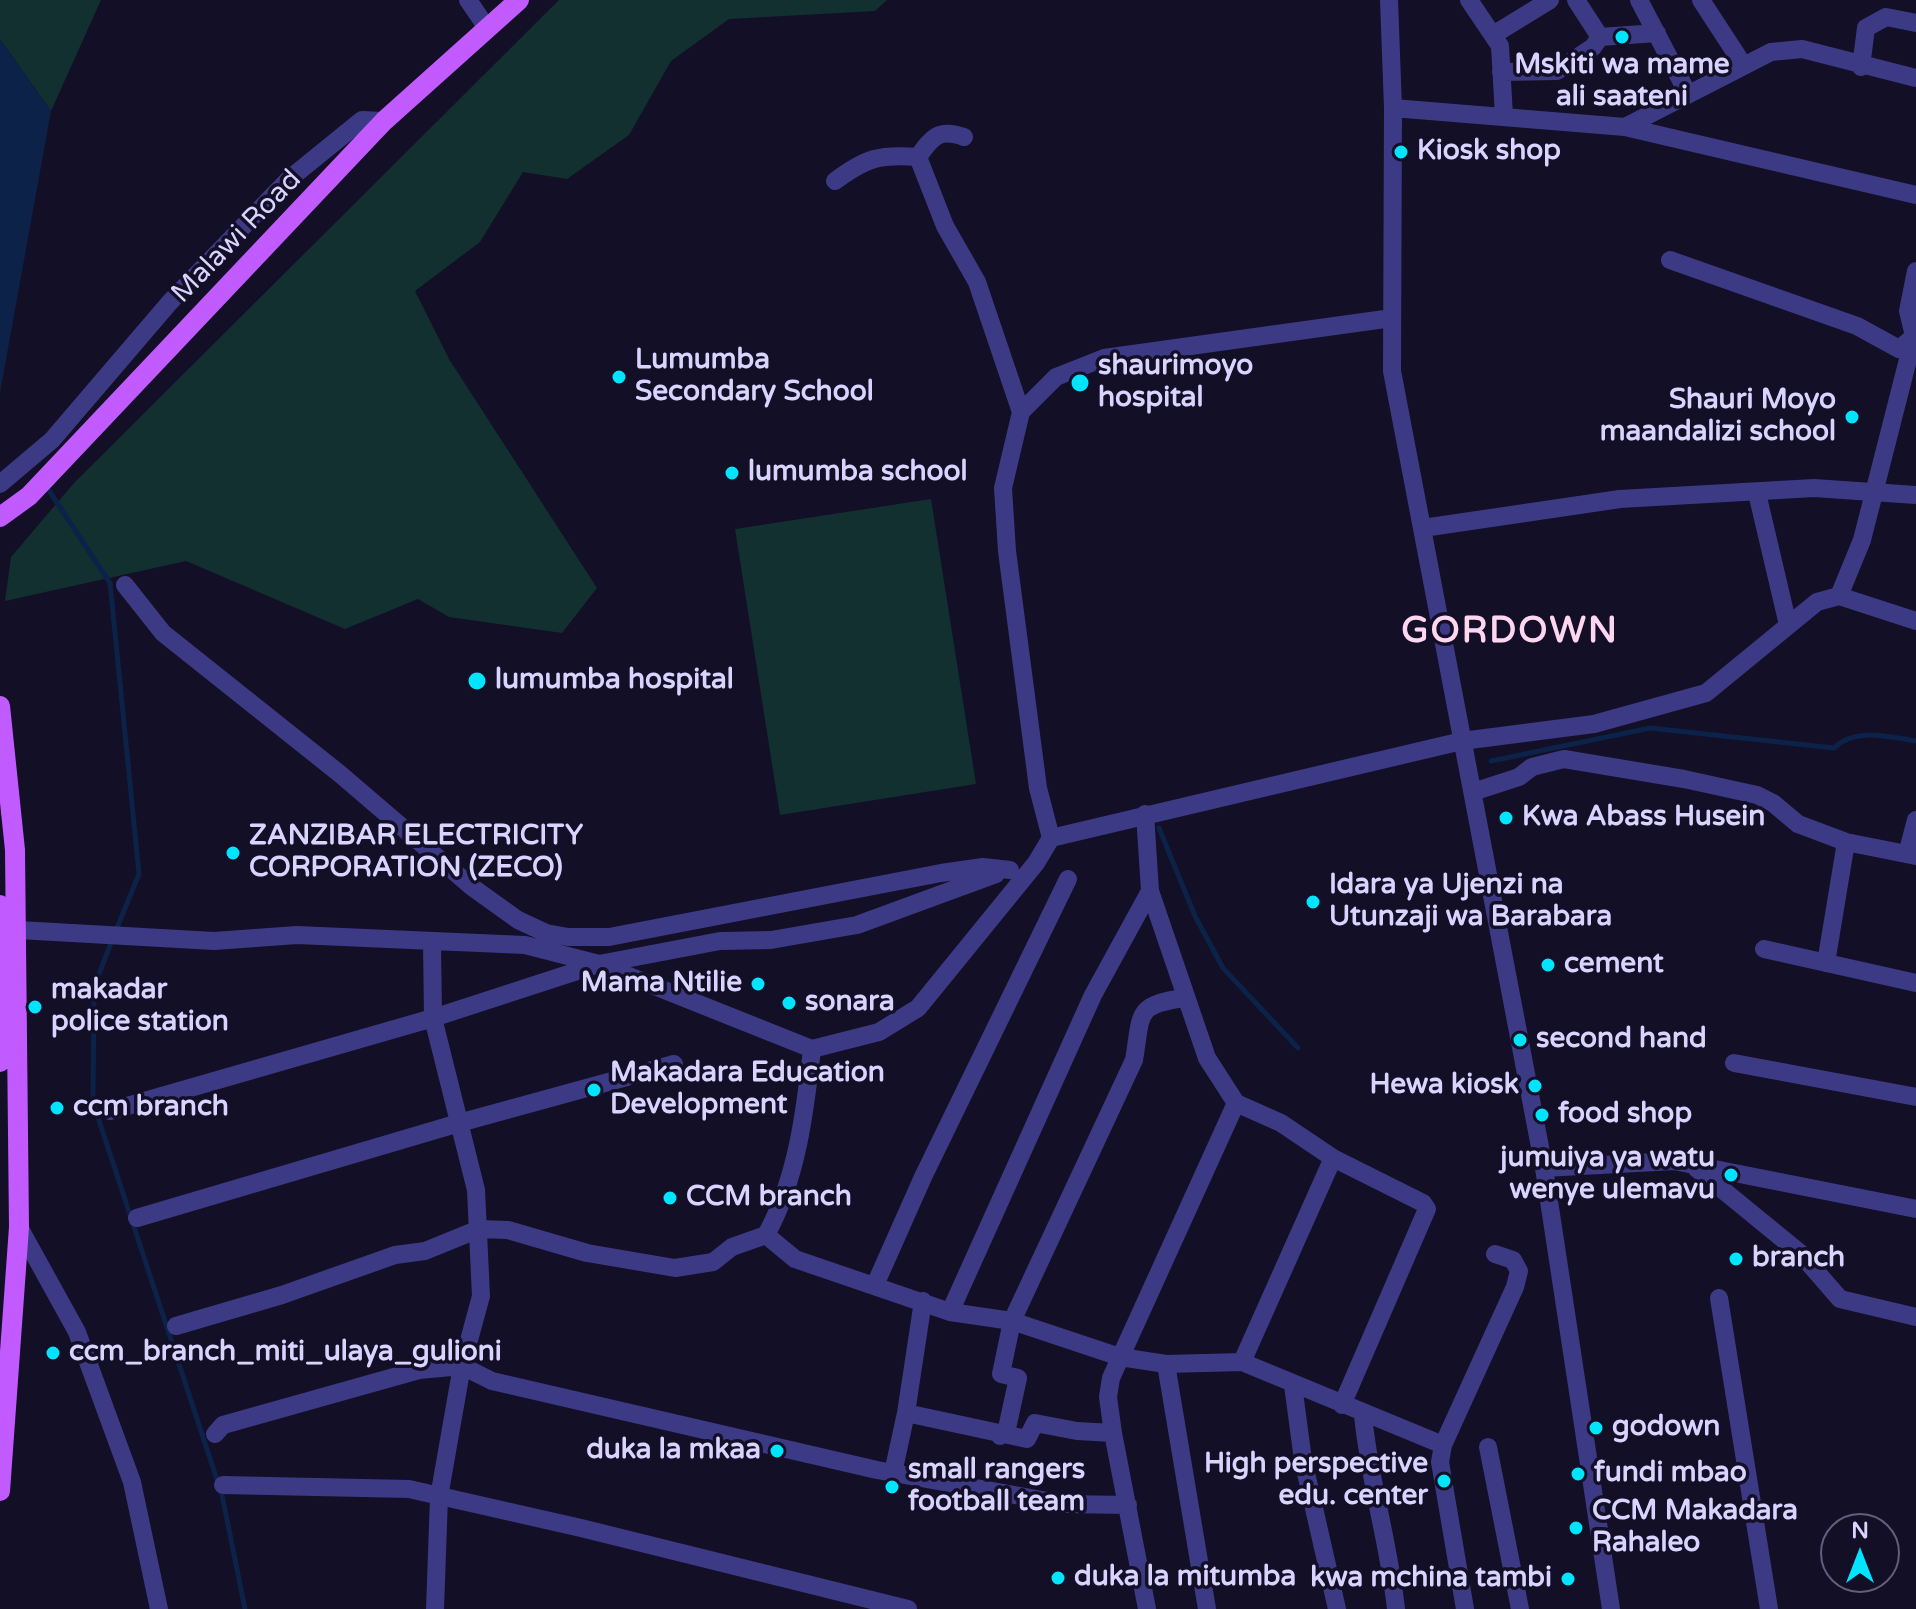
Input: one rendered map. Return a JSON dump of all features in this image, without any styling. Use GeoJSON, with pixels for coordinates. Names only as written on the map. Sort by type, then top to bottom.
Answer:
{"type":"FeatureCollection","features":[{"type":"Feature","properties":{"kind":"main road","name":"Malawi Road"},"geometry":{"type":"LineString","coordinates":[[0,517],[29,496],[384,121],[519,0]]}},
{"type":"Feature","properties":{"kind":"main road"},"geometry":{"type":"LineString","coordinates":[[0,706],[10,929],[10,1227],[0,1491]]}},
{"type":"Feature","properties":{"kind":"main road"},"geometry":{"type":"LineString","coordinates":[[0,905],[10,929],[0,1062]]}},
{"type":"Feature","properties":{"kind":"street"},"geometry":{"type":"LineString","coordinates":[[468,0],[487,28]]}},
{"type":"Feature","properties":{"kind":"street"},"geometry":{"type":"LineString","coordinates":[[1389,0],[1393,108],[1392,371],[1544,1168],[1611,1609]]}},
{"type":"Feature","properties":{"kind":"street"},"geometry":{"type":"LineString","coordinates":[[1469,0],[1500,46],[1504,116]]}},
{"type":"Feature","properties":{"kind":"street"},"geometry":{"type":"LineString","coordinates":[[1493,35],[1550,0]]}},
{"type":"Feature","properties":{"kind":"street"},"geometry":{"type":"LineString","coordinates":[[1639,0],[1688,94]]}},
{"type":"Feature","properties":{"kind":"street"},"geometry":{"type":"LineString","coordinates":[[1701,0],[1744,66]]}},
{"type":"Feature","properties":{"kind":"street"},"geometry":{"type":"LineString","coordinates":[[1584,4],[1600,37]]}},
{"type":"Feature","properties":{"kind":"street"},"geometry":{"type":"LineString","coordinates":[[1861,67],[1866,28],[1886,17],[1916,23]]}},
{"type":"Feature","properties":{"kind":"street"},"geometry":{"type":"LineString","coordinates":[[1600,37],[1657,33]]}},
{"type":"Feature","properties":{"kind":"street"},"geometry":{"type":"LineString","coordinates":[[1501,72],[1557,71],[1593,47],[1600,37]]}},
{"type":"Feature","properties":{"kind":"street"},"geometry":{"type":"LineString","coordinates":[[1625,127],[1771,52],[1802,49],[1861,67],[1916,78]]}},
{"type":"Feature","properties":{"kind":"street"},"geometry":{"type":"LineString","coordinates":[[1393,108],[1625,127],[1916,195]]}},
{"type":"Feature","properties":{"kind":"street"},"geometry":{"type":"LineString","coordinates":[[0,484],[52,440],[170,302],[288,180],[362,120],[384,121]]}},
{"type":"Feature","properties":{"kind":"street"},"geometry":{"type":"LineString","coordinates":[[918,157],[933,136],[948,131],[964,137]]}},
{"type":"Feature","properties":{"kind":"street"},"geometry":{"type":"LineString","coordinates":[[835,181],[861,161],[895,155],[918,157]]}},
{"type":"Feature","properties":{"kind":"street"},"geometry":{"type":"LineString","coordinates":[[918,157],[945,226],[977,282],[1021,412]]}},
{"type":"Feature","properties":{"kind":"street"},"geometry":{"type":"LineString","coordinates":[[1670,260],[1857,326],[1899,349],[1915,336]]}},
{"type":"Feature","properties":{"kind":"street"},"geometry":{"type":"LineString","coordinates":[[1839,596],[1862,540],[1915,336],[1908,311],[1916,271]]}},
{"type":"Feature","properties":{"kind":"street"},"geometry":{"type":"LineString","coordinates":[[10,929],[214,941],[297,935],[525,945],[599,964],[812,1049],[879,1032],[918,1008],[1036,863],[1051,838],[1038,788],[1007,551],[1003,488],[1021,412],[1056,377],[1104,358],[1392,318]]}},
{"type":"Feature","properties":{"kind":"street"},"geometry":{"type":"LineString","coordinates":[[1423,528],[1620,499],[1814,488],[1916,495]]}},
{"type":"Feature","properties":{"kind":"street"},"geometry":{"type":"LineString","coordinates":[[1757,493],[1788,625]]}},
{"type":"Feature","properties":{"kind":"street"},"geometry":{"type":"LineString","coordinates":[[125,585],[163,633],[340,774],[472,887],[518,920],[546,933],[568,937],[609,937],[941,873],[983,867],[1010,870]]}},
{"type":"Feature","properties":{"kind":"street"},"geometry":{"type":"LineString","coordinates":[[1051,838],[1146,826],[1464,748],[1594,724],[1706,693],[1817,602],[1839,596],[1916,621]]}},
{"type":"Feature","properties":{"kind":"street"},"geometry":{"type":"LineString","coordinates":[[1471,785],[1519,777],[1532,767],[1564,759],[1757,795],[1773,803],[1798,824],[1846,842],[1912,855],[1916,820]]}},
{"type":"Feature","properties":{"kind":"street"},"geometry":{"type":"LineString","coordinates":[[1146,826],[1150,891],[1184,998],[1207,1058],[1236,1103],[1281,1123],[1333,1158],[1423,1203],[1427,1209],[1342,1405]]}},
{"type":"Feature","properties":{"kind":"street"},"geometry":{"type":"LineString","coordinates":[[1826,963],[1846,842]]}},
{"type":"Feature","properties":{"kind":"street"},"geometry":{"type":"LineString","coordinates":[[110,1111],[433,1018],[599,964],[720,941],[771,940],[857,925],[1036,863]]}},
{"type":"Feature","properties":{"kind":"street"},"geometry":{"type":"LineString","coordinates":[[875,1285],[923,1177],[1068,879]]}},
{"type":"Feature","properties":{"kind":"street"},"geometry":{"type":"LineString","coordinates":[[950,1312],[1093,995],[1150,891]]}},
{"type":"Feature","properties":{"kind":"street"},"geometry":{"type":"LineString","coordinates":[[1128,929],[1162,929]]}},
{"type":"Feature","properties":{"kind":"street"},"geometry":{"type":"LineString","coordinates":[[432,942],[433,1018],[476,1190],[481,1296],[462,1366],[439,1497],[435,1609]]}},
{"type":"Feature","properties":{"kind":"street"},"geometry":{"type":"LineString","coordinates":[[1764,949],[1916,983]]}},
{"type":"Feature","properties":{"kind":"street"},"geometry":{"type":"LineString","coordinates":[[1000,1436],[1006,1433],[1018,1378],[1001,1374],[1012,1321],[1134,1060],[1142,1015],[1153,1002],[1184,998]]}},
{"type":"Feature","properties":{"kind":"street"},"geometry":{"type":"LineString","coordinates":[[176,1326],[282,1295],[395,1255],[425,1251],[479,1229],[508,1230],[587,1253],[675,1268],[713,1262],[732,1247],[766,1235],[774,1220],[804,1125],[812,1049]]}},
{"type":"Feature","properties":{"kind":"street"},"geometry":{"type":"LineString","coordinates":[[1734,1063],[1916,1097]]}},
{"type":"Feature","properties":{"kind":"street"},"geometry":{"type":"LineString","coordinates":[[137,1218],[459,1123],[674,1064]]}},
{"type":"Feature","properties":{"kind":"street"},"geometry":{"type":"LineString","coordinates":[[1147,1609],[1108,1397],[1120,1357],[1236,1103]]}},
{"type":"Feature","properties":{"kind":"street"},"geometry":{"type":"LineString","coordinates":[[1242,1362],[1333,1158]]}},
{"type":"Feature","properties":{"kind":"street"},"geometry":{"type":"LineString","coordinates":[[1544,1168],[1674,1161],[1916,1209]]}},
{"type":"Feature","properties":{"kind":"street"},"geometry":{"type":"LineString","coordinates":[[1694,1166],[1800,1253],[1840,1299],[1916,1317]]}},
{"type":"Feature","properties":{"kind":"street"},"geometry":{"type":"LineString","coordinates":[[10,1227],[77,1332],[132,1482],[159,1609]]}},
{"type":"Feature","properties":{"kind":"street"},"geometry":{"type":"LineString","coordinates":[[766,1235],[795,1259],[950,1312],[1012,1321],[1120,1357],[1166,1364],[1242,1362],[1363,1415],[1443,1445]]}},
{"type":"Feature","properties":{"kind":"street"},"geometry":{"type":"LineString","coordinates":[[1465,1609],[1440,1479],[1443,1445],[1515,1287],[1519,1271],[1513,1260],[1495,1254]]}},
{"type":"Feature","properties":{"kind":"street"},"geometry":{"type":"LineString","coordinates":[[1719,1298],[1769,1609]]}},
{"type":"Feature","properties":{"kind":"street"},"geometry":{"type":"LineString","coordinates":[[893,1473],[906,1413],[923,1301]]}},
{"type":"Feature","properties":{"kind":"street"},"geometry":{"type":"LineString","coordinates":[[1166,1364],[1207,1609]]}},
{"type":"Feature","properties":{"kind":"street"},"geometry":{"type":"LineString","coordinates":[[215,1434],[223,1425],[322,1396],[419,1370],[462,1366],[492,1381],[893,1473],[1064,1504],[1128,1505]]}},
{"type":"Feature","properties":{"kind":"street"},"geometry":{"type":"LineString","coordinates":[[1293,1385],[1300,1447],[1337,1609]]}},
{"type":"Feature","properties":{"kind":"street"},"geometry":{"type":"LineString","coordinates":[[906,1413],[1000,1436],[1027,1439],[1035,1423],[1077,1431],[1113,1433]]}},
{"type":"Feature","properties":{"kind":"street"},"geometry":{"type":"LineString","coordinates":[[1363,1415],[1367,1460],[1381,1513],[1396,1609]]}},
{"type":"Feature","properties":{"kind":"street"},"geometry":{"type":"LineString","coordinates":[[1488,1447],[1520,1609]]}},
{"type":"Feature","properties":{"kind":"street"},"geometry":{"type":"LineString","coordinates":[[223,1485],[409,1489],[908,1609]]}},
{"type":"Feature","properties":{"kind":"green space"},"geometry":{"type":"Polygon","coordinates":[[[0,0],[101,0],[51,111],[0,39],[0,0]]]}},
{"type":"Feature","properties":{"kind":"green space"},"geometry":{"type":"Polygon","coordinates":[[[559,0],[887,0],[875,11],[729,19],[671,61],[629,135],[567,179],[523,172],[480,242],[415,291],[449,359],[597,588],[562,633],[449,617],[418,599],[345,629],[186,561],[5,601],[11,557],[74,483],[559,0]]]}},
{"type":"Feature","properties":{"kind":"green space"},"geometry":{"type":"Polygon","coordinates":[[[931,499],[976,784],[780,815],[735,529],[931,499]]]}},
{"type":"Feature","properties":{"kind":"water"},"geometry":{"type":"Polygon","coordinates":[[[0,39],[51,111],[0,393],[0,39]]]}},
{"type":"Feature","properties":{"kind":"waterway"},"geometry":{"type":"LineString","coordinates":[[46,486],[110,583],[139,874],[117,928]]}},
{"type":"Feature","properties":{"kind":"waterway"},"geometry":{"type":"LineString","coordinates":[[1491,761],[1650,728],[1834,748],[1852,737],[1862,736],[1916,741]]}},
{"type":"Feature","properties":{"kind":"waterway"},"geometry":{"type":"LineString","coordinates":[[1159,828],[1195,916],[1223,968],[1298,1048]]}},
{"type":"Feature","properties":{"kind":"waterway"},"geometry":{"type":"LineString","coordinates":[[111,943],[94,987],[93,1102],[222,1495],[245,1609]]}},
{"type":"Feature","properties":{"kind":"place","name":"Mskiti wa mame ali saateni"},"geometry":{"type":"Point","coordinates":[1622,37]}},
{"type":"Feature","properties":{"kind":"place","name":"Kiosk shop"},"geometry":{"type":"Point","coordinates":[1401,152]}},
{"type":"Feature","properties":{"kind":"place","name":"Lumumba Secondary School"},"geometry":{"type":"Point","coordinates":[619,377]}},
{"type":"Feature","properties":{"kind":"place","name":"shaurimoyo hospital"},"geometry":{"type":"Point","coordinates":[1080,383]}},
{"type":"Feature","properties":{"kind":"place","name":"Shauri Moyo maandalizi school"},"geometry":{"type":"Point","coordinates":[1852,417]}},
{"type":"Feature","properties":{"kind":"place","name":"lumumba school"},"geometry":{"type":"Point","coordinates":[732,473]}},
{"type":"Feature","properties":{"kind":"place","name":"lumumba hospital"},"geometry":{"type":"Point","coordinates":[477,681]}},
{"type":"Feature","properties":{"kind":"place","name":"Kwa Abass Husein"},"geometry":{"type":"Point","coordinates":[1506,818]}},
{"type":"Feature","properties":{"kind":"place","name":"ZANZIBAR ELECTRICITY CORPORATION (ZECO)"},"geometry":{"type":"Point","coordinates":[233,853]}},
{"type":"Feature","properties":{"kind":"place","name":"Idara ya Ujenzi na Utunzaji wa Barabara"},"geometry":{"type":"Point","coordinates":[1313,902]}},
{"type":"Feature","properties":{"kind":"place","name":"cement"},"geometry":{"type":"Point","coordinates":[1548,965]}},
{"type":"Feature","properties":{"kind":"place","name":"Mama Ntilie"},"geometry":{"type":"Point","coordinates":[758,984]}},
{"type":"Feature","properties":{"kind":"place","name":"sonara"},"geometry":{"type":"Point","coordinates":[789,1003]}},
{"type":"Feature","properties":{"kind":"place","name":"makadar police station"},"geometry":{"type":"Point","coordinates":[35,1007]}},
{"type":"Feature","properties":{"kind":"place","name":"second hand"},"geometry":{"type":"Point","coordinates":[1520,1040]}},
{"type":"Feature","properties":{"kind":"place","name":"Hewa kiosk"},"geometry":{"type":"Point","coordinates":[1535,1086]}},
{"type":"Feature","properties":{"kind":"place","name":"Makadara Education Development"},"geometry":{"type":"Point","coordinates":[594,1090]}},
{"type":"Feature","properties":{"kind":"place","name":"ccm branch"},"geometry":{"type":"Point","coordinates":[57,1108]}},
{"type":"Feature","properties":{"kind":"place","name":"food shop"},"geometry":{"type":"Point","coordinates":[1542,1115]}},
{"type":"Feature","properties":{"kind":"place","name":"jumuiya ya watu wenye ulemavu"},"geometry":{"type":"Point","coordinates":[1731,1175]}},
{"type":"Feature","properties":{"kind":"place","name":"CCM branch"},"geometry":{"type":"Point","coordinates":[670,1198]}},
{"type":"Feature","properties":{"kind":"place","name":"branch"},"geometry":{"type":"Point","coordinates":[1736,1259]}},
{"type":"Feature","properties":{"kind":"place","name":"ccm_branch_miti_ulaya_gulioni"},"geometry":{"type":"Point","coordinates":[53,1353]}},
{"type":"Feature","properties":{"kind":"place","name":"godown"},"geometry":{"type":"Point","coordinates":[1596,1428]}},
{"type":"Feature","properties":{"kind":"place","name":"duka la mkaa"},"geometry":{"type":"Point","coordinates":[777,1451]}},
{"type":"Feature","properties":{"kind":"place","name":"fundi mbao"},"geometry":{"type":"Point","coordinates":[1578,1474]}},
{"type":"Feature","properties":{"kind":"place","name":"High perspective edu. center"},"geometry":{"type":"Point","coordinates":[1444,1481]}},
{"type":"Feature","properties":{"kind":"place","name":"small rangers football team"},"geometry":{"type":"Point","coordinates":[892,1487]}},
{"type":"Feature","properties":{"kind":"place","name":"CCM Makadara Rahaleo"},"geometry":{"type":"Point","coordinates":[1576,1528]}},
{"type":"Feature","properties":{"kind":"place","name":"duka la mitumba"},"geometry":{"type":"Point","coordinates":[1058,1578]}},
{"type":"Feature","properties":{"kind":"place","name":"kwa mchina tambi"},"geometry":{"type":"Point","coordinates":[1568,1579]}},
{"type":"Feature","properties":{"kind":"district","name":"GORDOWN"},"geometry":{"type":"Point","coordinates":[1510,633]}}]}
